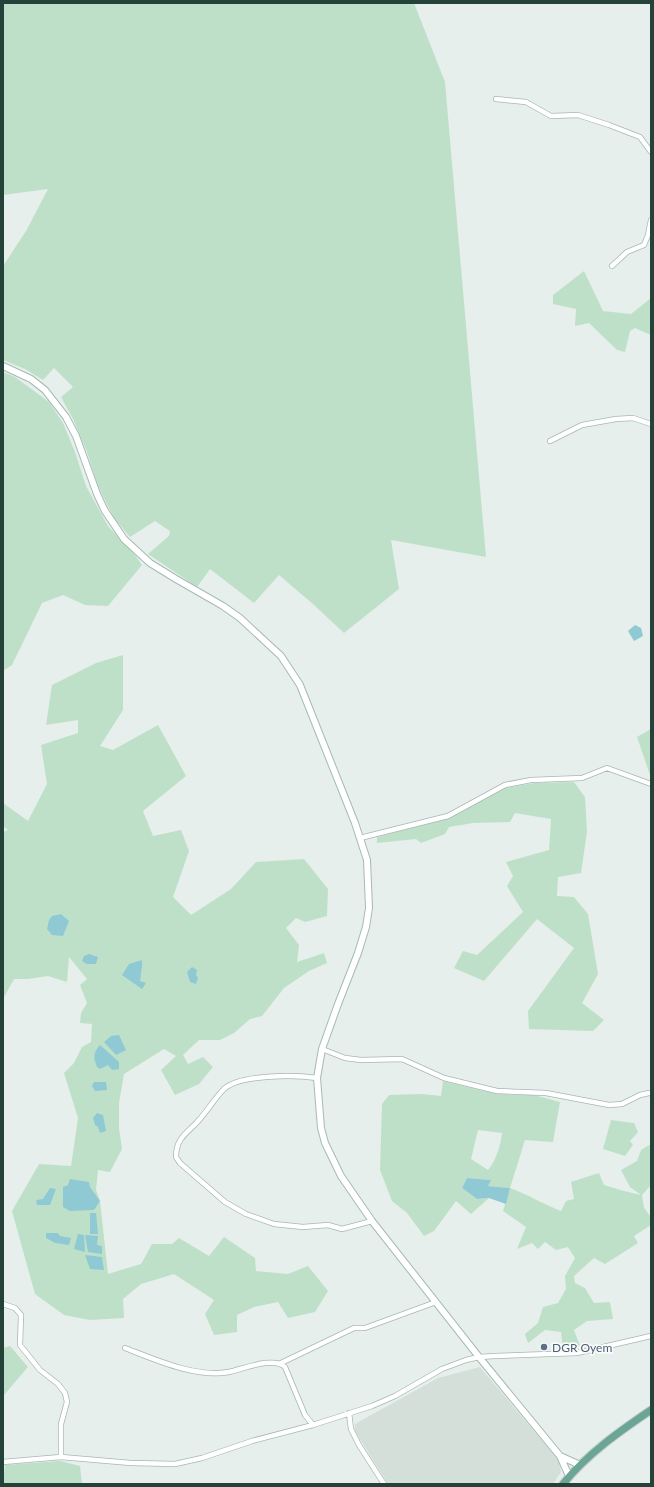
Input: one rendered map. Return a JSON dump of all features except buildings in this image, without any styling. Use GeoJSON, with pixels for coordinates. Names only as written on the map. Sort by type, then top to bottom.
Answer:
{"type":"FeatureCollection","features":[{"type":"Feature","properties":{"kind":"main road"},"geometry":{"type":"LineString","coordinates":[[563,1484],[580,1465],[624,1428],[651,1410]]}},
{"type":"Feature","properties":{"kind":"street"},"geometry":{"type":"LineString","coordinates":[[496,99],[526,102],[551,116],[578,115],[609,125],[640,137],[651,152]]}},
{"type":"Feature","properties":{"kind":"street"},"geometry":{"type":"LineString","coordinates":[[612,266],[627,252],[644,245],[651,220]]}},
{"type":"Feature","properties":{"kind":"street"},"geometry":{"type":"LineString","coordinates":[[3,366],[30,379],[44,390],[61,411],[76,436],[97,494],[105,511],[124,539],[150,563],[176,580],[223,606],[240,618],[281,656],[300,685],[360,838],[367,860],[369,908],[366,927],[358,953],[322,1050],[316,1078],[321,1128],[325,1143],[341,1176],[372,1221],[479,1357],[560,1456],[569,1476]]}},
{"type":"Feature","properties":{"kind":"street"},"geometry":{"type":"LineString","coordinates":[[550,441],[582,425],[616,418],[633,418],[651,424]]}},
{"type":"Feature","properties":{"kind":"street"},"geometry":{"type":"LineString","coordinates":[[360,838],[448,816],[505,785],[532,780],[582,778],[607,768],[651,784]]}},
{"type":"Feature","properties":{"kind":"street"},"geometry":{"type":"LineString","coordinates":[[322,1050],[345,1058],[361,1060],[402,1059],[444,1078],[497,1091],[546,1093],[609,1105],[622,1104],[640,1094],[649,1093]]}},
{"type":"Feature","properties":{"kind":"street"},"geometry":{"type":"LineString","coordinates":[[316,1078],[303,1076],[269,1076],[231,1084],[225,1088],[178,1143],[176,1157],[180,1163],[226,1202],[246,1214],[274,1224],[303,1227],[328,1225],[342,1229],[372,1221]]}},
{"type":"Feature","properties":{"kind":"street"},"geometry":{"type":"LineString","coordinates":[[125,1348],[196,1372],[228,1372],[263,1363],[281,1363],[354,1328],[365,1328],[436,1302]]}},
{"type":"Feature","properties":{"kind":"street"},"geometry":{"type":"LineString","coordinates":[[3,1304],[15,1308],[20,1315],[20,1345],[25,1354],[40,1370],[58,1384],[65,1393],[67,1402],[61,1424],[61,1457]]}},
{"type":"Feature","properties":{"kind":"street"},"geometry":{"type":"LineString","coordinates":[[3,1462],[61,1457],[131,1464],[176,1464],[202,1458],[252,1441],[313,1425],[350,1413],[395,1396],[442,1368],[466,1360],[479,1357],[577,1353],[651,1336]]}},
{"type":"Feature","properties":{"kind":"street"},"geometry":{"type":"LineString","coordinates":[[281,1363],[285,1367],[305,1415],[313,1425]]}},
{"type":"Feature","properties":{"kind":"street"},"geometry":{"type":"LineString","coordinates":[[350,1413],[351,1429],[384,1484]]}},
{"type":"Feature","properties":{"kind":"street"},"geometry":{"type":"LineString","coordinates":[[560,1456],[580,1465]]}},
{"type":"Feature","properties":{"kind":"shaded area"},"geometry":{"type":"Polygon","coordinates":[[[480,1367],[556,1457],[561,1472],[553,1484],[388,1484],[355,1431],[355,1424],[438,1378],[480,1367]]]}},
{"type":"Feature","properties":{"kind":"green space"},"geometry":{"type":"Polygon","coordinates":[[[3,3],[414,3],[445,82],[486,557],[391,540],[399,589],[344,633],[279,575],[254,603],[210,569],[197,587],[148,554],[169,536],[170,531],[155,521],[130,537],[114,518],[98,486],[87,452],[73,419],[61,397],[73,387],[54,368],[43,380],[25,369],[3,360],[3,266],[26,231],[48,189],[3,195],[3,3]]]}},
{"type":"Feature","properties":{"kind":"green space"},"geometry":{"type":"Polygon","coordinates":[[[584,271],[603,311],[631,314],[651,298],[651,335],[635,328],[630,331],[625,352],[617,350],[589,323],[575,326],[576,309],[553,304],[553,295],[584,271]]]}},
{"type":"Feature","properties":{"kind":"green space"},"geometry":{"type":"Polygon","coordinates":[[[3,372],[15,377],[49,402],[63,423],[75,452],[86,486],[108,526],[135,555],[142,565],[108,606],[85,605],[63,595],[42,603],[12,665],[3,671],[3,372]]]}},
{"type":"Feature","properties":{"kind":"green space"},"geometry":{"type":"Polygon","coordinates":[[[123,655],[123,710],[100,746],[113,750],[158,725],[186,776],[143,811],[153,836],[181,830],[189,851],[173,897],[191,915],[231,889],[256,862],[304,859],[328,889],[327,916],[305,922],[296,918],[286,928],[299,945],[297,962],[324,953],[327,963],[309,971],[284,988],[262,1016],[250,1019],[234,1033],[220,1040],[199,1040],[183,1055],[188,1064],[203,1057],[213,1067],[199,1084],[175,1095],[161,1070],[176,1056],[164,1049],[124,1074],[119,1103],[119,1128],[122,1149],[110,1172],[98,1170],[96,1190],[100,1201],[108,1274],[141,1264],[152,1244],[172,1244],[179,1238],[209,1256],[224,1237],[255,1258],[256,1271],[288,1274],[308,1266],[328,1291],[315,1312],[288,1318],[278,1302],[254,1307],[237,1315],[237,1332],[214,1335],[205,1314],[214,1300],[174,1274],[141,1284],[123,1299],[124,1318],[90,1320],[64,1315],[35,1294],[12,1211],[39,1164],[71,1166],[78,1118],[64,1073],[74,1063],[82,1047],[91,1042],[92,1024],[80,1023],[81,1013],[87,1003],[80,985],[87,979],[69,957],[67,982],[48,976],[28,979],[14,979],[3,999],[3,832],[8,830],[3,826],[3,803],[28,821],[47,784],[41,745],[78,733],[78,720],[46,725],[52,685],[96,663],[123,655]]]}},
{"type":"Feature","properties":{"kind":"green space"},"geometry":{"type":"Polygon","coordinates":[[[651,729],[651,775],[650,775],[637,737],[651,729]]]}},
{"type":"Feature","properties":{"kind":"green space"},"geometry":{"type":"Polygon","coordinates":[[[574,782],[585,797],[587,832],[581,873],[558,877],[557,896],[574,897],[588,914],[598,974],[582,1003],[604,1020],[593,1031],[529,1029],[528,1011],[574,948],[537,919],[484,981],[454,968],[463,951],[477,955],[523,912],[507,886],[513,876],[506,862],[549,850],[551,819],[515,813],[510,822],[473,823],[449,827],[445,834],[421,843],[416,839],[377,843],[377,837],[449,818],[505,788],[534,783],[574,782]]]}},
{"type":"Feature","properties":{"kind":"green space"},"geometry":{"type":"Polygon","coordinates":[[[443,1081],[488,1092],[511,1095],[534,1095],[560,1102],[553,1142],[525,1140],[510,1188],[487,1186],[490,1180],[467,1178],[462,1188],[477,1199],[489,1198],[471,1214],[456,1201],[434,1231],[424,1236],[407,1213],[392,1201],[380,1170],[382,1104],[389,1095],[422,1094],[441,1096],[443,1081]],[[478,1130],[471,1159],[488,1170],[498,1152],[502,1133],[478,1130]]]}},
{"type":"Feature","properties":{"kind":"green space"},"geometry":{"type":"Polygon","coordinates":[[[611,1120],[634,1123],[638,1132],[630,1141],[633,1145],[625,1156],[603,1149],[611,1120]]]}},
{"type":"Feature","properties":{"kind":"green space"},"geometry":{"type":"Polygon","coordinates":[[[651,1144],[651,1185],[642,1195],[644,1208],[651,1217],[651,1225],[634,1236],[638,1243],[605,1264],[594,1258],[574,1276],[575,1283],[585,1288],[594,1303],[610,1302],[613,1319],[587,1321],[574,1330],[580,1346],[563,1349],[561,1332],[545,1330],[528,1343],[525,1334],[538,1323],[543,1307],[558,1303],[566,1289],[565,1276],[575,1258],[568,1247],[556,1250],[545,1242],[538,1249],[532,1243],[517,1249],[526,1227],[503,1211],[510,1188],[561,1211],[566,1201],[574,1199],[571,1182],[599,1173],[604,1185],[641,1195],[630,1187],[621,1170],[637,1161],[641,1150],[651,1144]]]}},
{"type":"Feature","properties":{"kind":"green space"},"geometry":{"type":"Polygon","coordinates":[[[10,1346],[28,1367],[3,1395],[3,1348],[10,1346]]]}},
{"type":"Feature","properties":{"kind":"green space"},"geometry":{"type":"Polygon","coordinates":[[[60,1461],[80,1466],[82,1484],[3,1484],[5,1465],[60,1461]]]}},
{"type":"Feature","properties":{"kind":"water"},"geometry":{"type":"Polygon","coordinates":[[[635,625],[641,628],[643,636],[634,641],[628,631],[635,625]]]}},
{"type":"Feature","properties":{"kind":"water"},"geometry":{"type":"Polygon","coordinates":[[[61,914],[69,921],[63,936],[52,935],[47,929],[49,920],[52,916],[61,914]]]}},
{"type":"Feature","properties":{"kind":"water"},"geometry":{"type":"Polygon","coordinates":[[[89,954],[98,957],[96,964],[87,964],[82,961],[84,956],[89,954]]]}},
{"type":"Feature","properties":{"kind":"water"},"geometry":{"type":"Polygon","coordinates":[[[142,960],[140,981],[146,983],[142,989],[122,975],[129,964],[142,960]]]}},
{"type":"Feature","properties":{"kind":"water"},"geometry":{"type":"Polygon","coordinates":[[[192,967],[197,970],[196,975],[198,978],[196,984],[190,982],[187,972],[192,967]]]}},
{"type":"Feature","properties":{"kind":"water"},"geometry":{"type":"Polygon","coordinates":[[[119,1035],[126,1050],[116,1055],[104,1042],[111,1036],[119,1035]]]}},
{"type":"Feature","properties":{"kind":"water"},"geometry":{"type":"Polygon","coordinates":[[[100,1045],[119,1062],[119,1069],[112,1070],[108,1065],[100,1069],[97,1067],[94,1055],[100,1045]]]}},
{"type":"Feature","properties":{"kind":"water"},"geometry":{"type":"Polygon","coordinates":[[[94,1082],[106,1082],[107,1090],[95,1091],[92,1086],[94,1082]]]}},
{"type":"Feature","properties":{"kind":"water"},"geometry":{"type":"Polygon","coordinates":[[[97,1113],[103,1115],[106,1131],[100,1133],[93,1118],[97,1113]]]}},
{"type":"Feature","properties":{"kind":"water"},"geometry":{"type":"Polygon","coordinates":[[[467,1178],[491,1180],[488,1186],[510,1188],[506,1204],[489,1198],[477,1199],[462,1188],[467,1178]]]}},
{"type":"Feature","properties":{"kind":"water"},"geometry":{"type":"Polygon","coordinates":[[[70,1179],[89,1182],[90,1187],[100,1201],[94,1210],[70,1211],[63,1207],[63,1187],[68,1185],[70,1179]]]}},
{"type":"Feature","properties":{"kind":"water"},"geometry":{"type":"Polygon","coordinates":[[[50,1188],[56,1189],[50,1205],[37,1205],[36,1200],[43,1199],[50,1188]]]}},
{"type":"Feature","properties":{"kind":"water"},"geometry":{"type":"Polygon","coordinates":[[[90,1213],[96,1213],[98,1234],[90,1234],[90,1213]]]}},
{"type":"Feature","properties":{"kind":"water"},"geometry":{"type":"Polygon","coordinates":[[[46,1233],[58,1233],[60,1236],[71,1238],[69,1245],[55,1243],[46,1238],[46,1233]]]}},
{"type":"Feature","properties":{"kind":"water"},"geometry":{"type":"Polygon","coordinates":[[[78,1234],[84,1235],[85,1252],[74,1249],[78,1234]]]}},
{"type":"Feature","properties":{"kind":"water"},"geometry":{"type":"Polygon","coordinates":[[[85,1235],[98,1236],[97,1245],[102,1246],[102,1254],[88,1252],[85,1235]]]}},
{"type":"Feature","properties":{"kind":"water"},"geometry":{"type":"Polygon","coordinates":[[[85,1255],[102,1257],[104,1270],[90,1269],[85,1255]]]}},
{"type":"Feature","properties":{"kind":"place","name":"DGR Oyem"},"geometry":{"type":"Point","coordinates":[544,1347]}}]}
